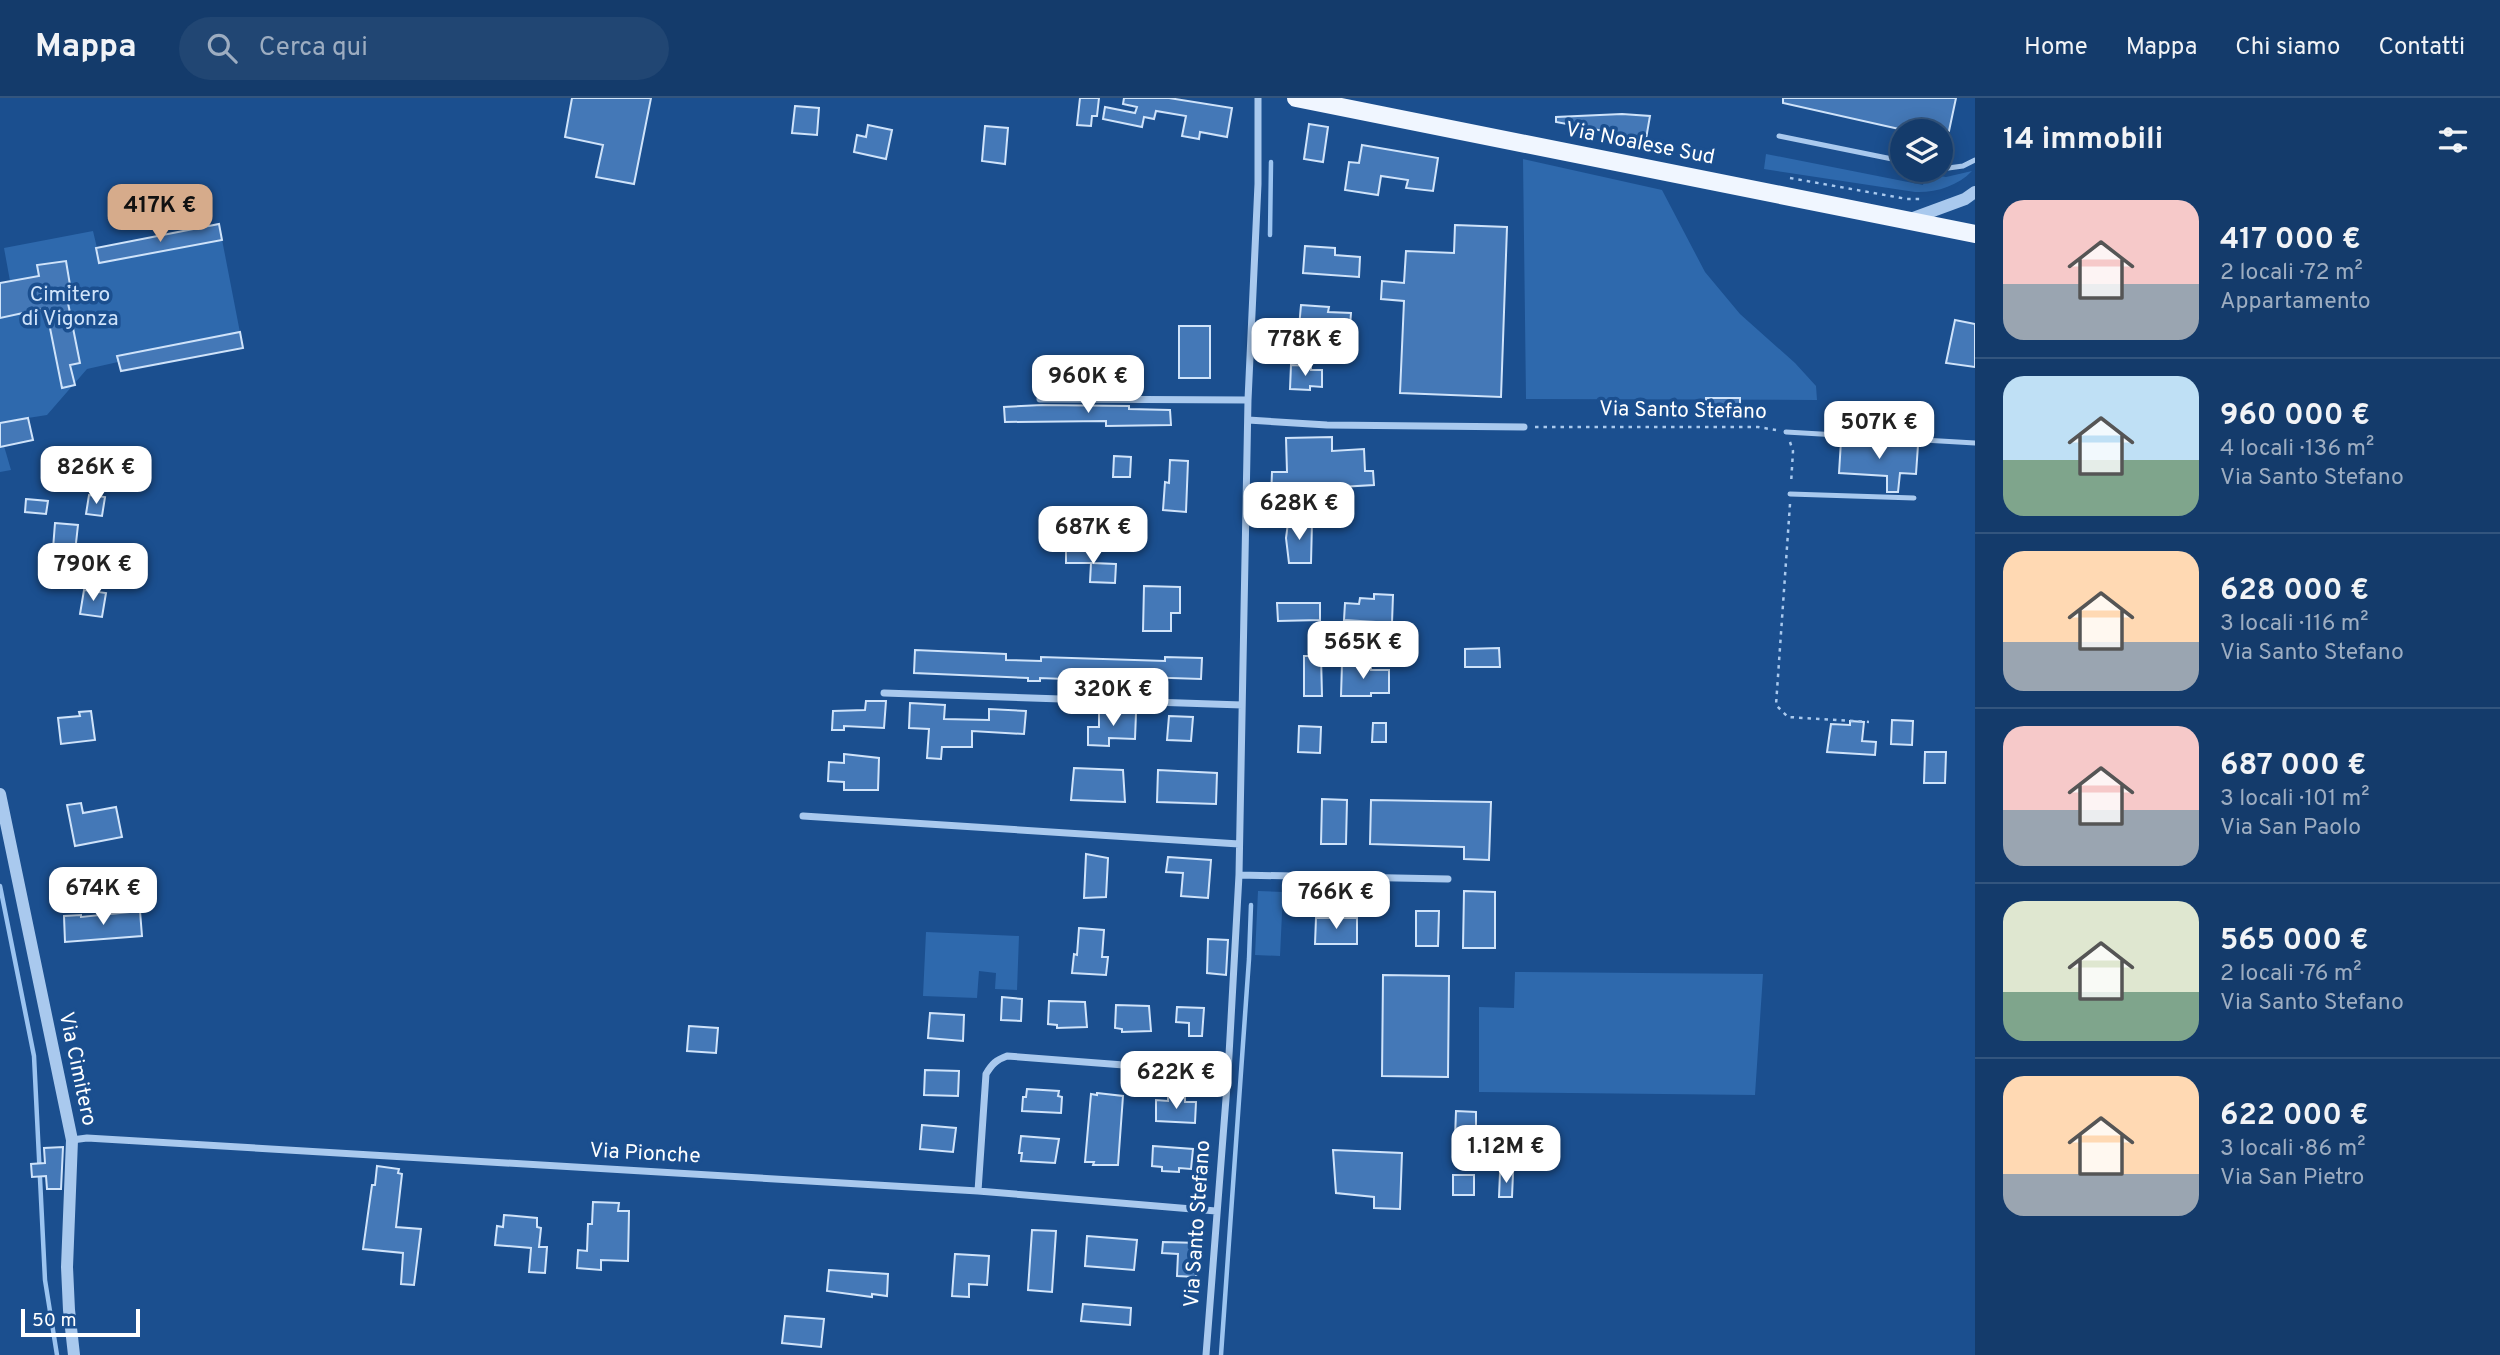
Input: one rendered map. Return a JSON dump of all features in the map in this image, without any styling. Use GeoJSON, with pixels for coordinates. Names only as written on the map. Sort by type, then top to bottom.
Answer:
{"type":"FeatureCollection","features":[{"type":"Feature","properties":{"kind":"main road","name":"Via Noalese Sud"},"geometry":{"type":"LineString","coordinates":[[1296,98],[1975,234]]}},
{"type":"Feature","properties":{"kind":"street","name":"Via Santo Stefano"},"geometry":{"type":"LineString","coordinates":[[1206,1355],[1228,1073],[1239,875],[1248,400],[1258,184],[1258,98]]}},
{"type":"Feature","properties":{"kind":"street"},"geometry":{"type":"LineString","coordinates":[[1906,221],[1965,199],[1975,192]]}},
{"type":"Feature","properties":{"kind":"street"},"geometry":{"type":"LineString","coordinates":[[1041,399],[1248,400]]}},
{"type":"Feature","properties":{"kind":"street"},"geometry":{"type":"LineString","coordinates":[[1248,420],[1326,425],[1524,427]]}},
{"type":"Feature","properties":{"kind":"street"},"geometry":{"type":"LineString","coordinates":[[884,693],[1242,705]]}},
{"type":"Feature","properties":{"kind":"street","name":"Via Cimitero"},"geometry":{"type":"LineString","coordinates":[[0,794],[72,1140],[67,1267],[74,1355]]}},
{"type":"Feature","properties":{"kind":"street"},"geometry":{"type":"LineString","coordinates":[[803,816],[1240,844]]}},
{"type":"Feature","properties":{"kind":"street"},"geometry":{"type":"LineString","coordinates":[[1239,875],[1448,879]]}},
{"type":"Feature","properties":{"kind":"street"},"geometry":{"type":"LineString","coordinates":[[978,1191],[986,1074],[998,1059],[1007,1056],[1228,1073]]}},
{"type":"Feature","properties":{"kind":"street","name":"Via Pionche"},"geometry":{"type":"LineString","coordinates":[[72,1140],[87,1138],[978,1191],[1216,1211]]}},
{"type":"Feature","properties":{"kind":"lane"},"geometry":{"type":"LineString","coordinates":[[1779,135],[1890,158]]}},
{"type":"Feature","properties":{"kind":"lane"},"geometry":{"type":"LineString","coordinates":[[1953,167],[1975,160]]}},
{"type":"Feature","properties":{"kind":"lane"},"geometry":{"type":"LineString","coordinates":[[1786,432],[1975,443]]}},
{"type":"Feature","properties":{"kind":"lane"},"geometry":{"type":"LineString","coordinates":[[1790,494],[1914,498]]}},
{"type":"Feature","properties":{"kind":"path"},"geometry":{"type":"LineString","coordinates":[[1787,178],[1907,199],[1928,198]]}},
{"type":"Feature","properties":{"kind":"path","name":"Via Santo Stefano"},"geometry":{"type":"LineString","coordinates":[[1524,427],[1758,427],[1786,432],[1793,451],[1776,705],[1788,717],[1869,722]]}},
{"type":"Feature","properties":{"kind":"green space"},"geometry":{"type":"Polygon","coordinates":[[[1766,154],[1890,178],[1890,182],[1923,185],[1924,182],[1953,182],[1953,175],[1972,171],[1946,188],[1915,192],[1764,169],[1766,154]]]}},
{"type":"Feature","properties":{"kind":"green space"},"geometry":{"type":"Polygon","coordinates":[[[1523,159],[1662,190],[1705,272],[1740,314],[1795,363],[1816,386],[1817,400],[1526,399],[1523,159]]]}},
{"type":"Feature","properties":{"kind":"green space","name":"Cimitero di Vigonza"},"geometry":{"type":"Polygon","coordinates":[[[219,224],[243,348],[121,371],[118,362],[87,369],[47,415],[28,418],[33,440],[4,446],[11,470],[0,472],[0,283],[10,281],[4,248],[93,231],[97,248],[219,224]]]}},
{"type":"Feature","properties":{"kind":"green space"},"geometry":{"type":"Polygon","coordinates":[[[1258,891],[1283,892],[1280,956],[1255,955],[1258,891]]]}},
{"type":"Feature","properties":{"kind":"green space"},"geometry":{"type":"Polygon","coordinates":[[[926,932],[1019,936],[1017,990],[995,989],[996,973],[979,971],[977,998],[923,996],[926,932]]]}},
{"type":"Feature","properties":{"kind":"green space"},"geometry":{"type":"Polygon","coordinates":[[[1515,972],[1763,974],[1755,1095],[1479,1092],[1479,1007],[1514,1008],[1515,972]]]}},
{"type":"Feature","properties":{"kind":"building"},"geometry":{"type":"Polygon","coordinates":[[[572,98],[651,98],[634,184],[596,177],[603,145],[565,137],[572,98]]]}},
{"type":"Feature","properties":{"kind":"building"},"geometry":{"type":"Polygon","coordinates":[[[1080,98],[1099,98],[1097,116],[1092,116],[1091,126],[1077,125],[1080,98]]]}},
{"type":"Feature","properties":{"kind":"building"},"geometry":{"type":"Polygon","coordinates":[[[1124,98],[1169,98],[1232,108],[1227,137],[1200,132],[1199,139],[1182,136],[1186,116],[1156,111],[1154,119],[1144,117],[1142,127],[1103,119],[1105,107],[1135,113],[1137,107],[1123,104],[1124,98]]]}},
{"type":"Feature","properties":{"kind":"building"},"geometry":{"type":"Polygon","coordinates":[[[1783,98],[1956,98],[1952,119],[1890,119],[1890,127],[1783,103],[1783,98]]]}},
{"type":"Feature","properties":{"kind":"building"},"geometry":{"type":"Polygon","coordinates":[[[795,106],[819,108],[817,135],[792,133],[795,106]]]}},
{"type":"Feature","properties":{"kind":"building"},"geometry":{"type":"Polygon","coordinates":[[[1622,114],[1650,116],[1646,139],[1556,122],[1556,117],[1622,114]]]}},
{"type":"Feature","properties":{"kind":"building"},"geometry":{"type":"Polygon","coordinates":[[[1309,124],[1328,127],[1323,162],[1304,159],[1309,124]]]}},
{"type":"Feature","properties":{"kind":"building"},"geometry":{"type":"Polygon","coordinates":[[[868,125],[892,130],[886,159],[854,152],[857,135],[866,137],[868,125]]]}},
{"type":"Feature","properties":{"kind":"building"},"geometry":{"type":"Polygon","coordinates":[[[985,126],[1008,128],[1005,164],[982,161],[985,126]]]}},
{"type":"Feature","properties":{"kind":"building"},"geometry":{"type":"Polygon","coordinates":[[[1362,145],[1438,158],[1433,191],[1406,188],[1408,180],[1381,176],[1378,195],[1345,190],[1349,162],[1359,163],[1362,145]]]}},
{"type":"Feature","properties":{"kind":"building"},"geometry":{"type":"Polygon","coordinates":[[[219,224],[222,240],[99,263],[96,248],[219,224]]]}},
{"type":"Feature","properties":{"kind":"building"},"geometry":{"type":"Polygon","coordinates":[[[1455,225],[1507,227],[1501,397],[1400,393],[1404,301],[1381,299],[1382,281],[1404,283],[1406,251],[1454,253],[1455,225]]]}},
{"type":"Feature","properties":{"kind":"building"},"geometry":{"type":"Polygon","coordinates":[[[1305,246],[1335,248],[1335,255],[1360,257],[1359,277],[1303,273],[1305,246]]]}},
{"type":"Feature","properties":{"kind":"building"},"geometry":{"type":"Polygon","coordinates":[[[66,261],[70,285],[66,286],[67,298],[80,363],[70,365],[75,385],[62,388],[46,308],[0,318],[0,283],[39,276],[37,265],[66,261]]]}},
{"type":"Feature","properties":{"kind":"building"},"geometry":{"type":"Polygon","coordinates":[[[1301,305],[1329,307],[1328,312],[1351,313],[1349,339],[1298,339],[1301,305]]]}},
{"type":"Feature","properties":{"kind":"building"},"geometry":{"type":"Polygon","coordinates":[[[1955,320],[1975,324],[1975,367],[1946,363],[1955,320]]]}},
{"type":"Feature","properties":{"kind":"building"},"geometry":{"type":"Polygon","coordinates":[[[1179,326],[1210,326],[1210,378],[1179,378],[1179,326]]]}},
{"type":"Feature","properties":{"kind":"building"},"geometry":{"type":"Polygon","coordinates":[[[240,332],[243,348],[121,371],[117,356],[240,332]]]}},
{"type":"Feature","properties":{"kind":"building"},"geometry":{"type":"Polygon","coordinates":[[[1291,365],[1311,366],[1311,370],[1322,370],[1322,387],[1310,386],[1310,390],[1290,389],[1291,365]]]}},
{"type":"Feature","properties":{"kind":"building"},"geometry":{"type":"Polygon","coordinates":[[[1706,398],[1740,398],[1740,410],[1707,411],[1706,398]]]}},
{"type":"Feature","properties":{"kind":"building"},"geometry":{"type":"Polygon","coordinates":[[[1129,406],[1129,409],[1170,410],[1171,425],[1106,426],[1106,421],[1005,422],[1004,407],[1129,406]]]}},
{"type":"Feature","properties":{"kind":"building"},"geometry":{"type":"Polygon","coordinates":[[[28,418],[33,440],[0,447],[0,423],[28,418]]]}},
{"type":"Feature","properties":{"kind":"building"},"geometry":{"type":"Polygon","coordinates":[[[1332,437],[1332,451],[1364,449],[1365,471],[1373,471],[1374,485],[1323,488],[1323,496],[1318,496],[1319,520],[1302,521],[1301,498],[1271,498],[1272,472],[1287,472],[1286,438],[1332,437]]]}},
{"type":"Feature","properties":{"kind":"building"},"geometry":{"type":"Polygon","coordinates":[[[1841,441],[1918,445],[1916,474],[1900,473],[1898,492],[1887,492],[1887,476],[1839,473],[1841,441]]]}},
{"type":"Feature","properties":{"kind":"building"},"geometry":{"type":"Polygon","coordinates":[[[1114,456],[1131,457],[1130,477],[1113,477],[1114,456]]]}},
{"type":"Feature","properties":{"kind":"building"},"geometry":{"type":"Polygon","coordinates":[[[1170,460],[1188,461],[1186,512],[1163,510],[1165,482],[1169,483],[1170,460]]]}},
{"type":"Feature","properties":{"kind":"building"},"geometry":{"type":"Polygon","coordinates":[[[89,495],[105,497],[102,516],[86,514],[89,495]]]}},
{"type":"Feature","properties":{"kind":"building"},"geometry":{"type":"Polygon","coordinates":[[[26,499],[48,501],[46,514],[25,512],[26,499]]]}},
{"type":"Feature","properties":{"kind":"building"},"geometry":{"type":"Polygon","coordinates":[[[1312,522],[1311,563],[1289,563],[1286,538],[1288,523],[1312,522]]]}},
{"type":"Feature","properties":{"kind":"building"},"geometry":{"type":"Polygon","coordinates":[[[55,523],[78,525],[75,552],[53,549],[55,523]]]}},
{"type":"Feature","properties":{"kind":"building"},"geometry":{"type":"Polygon","coordinates":[[[1066,549],[1093,550],[1093,563],[1116,564],[1115,583],[1090,582],[1091,563],[1066,563],[1066,549]]]}},
{"type":"Feature","properties":{"kind":"building"},"geometry":{"type":"Polygon","coordinates":[[[1144,586],[1180,587],[1180,613],[1171,613],[1171,631],[1143,631],[1144,586]]]}},
{"type":"Feature","properties":{"kind":"building"},"geometry":{"type":"Polygon","coordinates":[[[84,590],[106,593],[102,617],[80,614],[84,590]]]}},
{"type":"Feature","properties":{"kind":"building"},"geometry":{"type":"Polygon","coordinates":[[[1374,594],[1393,595],[1392,623],[1344,620],[1345,603],[1359,604],[1360,598],[1374,599],[1374,594]]]}},
{"type":"Feature","properties":{"kind":"building"},"geometry":{"type":"Polygon","coordinates":[[[1277,603],[1320,603],[1320,620],[1278,621],[1277,603]]]}},
{"type":"Feature","properties":{"kind":"building"},"geometry":{"type":"Polygon","coordinates":[[[1499,648],[1500,667],[1465,667],[1465,649],[1499,648]]]}},
{"type":"Feature","properties":{"kind":"building"},"geometry":{"type":"Polygon","coordinates":[[[915,650],[1006,654],[1006,660],[1041,661],[1041,657],[1165,661],[1165,657],[1202,658],[1201,679],[1140,677],[1140,682],[1040,678],[1040,681],[1028,681],[1028,678],[914,673],[915,650]]]}},
{"type":"Feature","properties":{"kind":"building"},"geometry":{"type":"Polygon","coordinates":[[[1304,656],[1321,656],[1322,696],[1304,696],[1304,656]]]}},
{"type":"Feature","properties":{"kind":"building"},"geometry":{"type":"Polygon","coordinates":[[[1342,664],[1371,664],[1371,670],[1389,670],[1389,693],[1341,696],[1342,664]]]}},
{"type":"Feature","properties":{"kind":"building"},"geometry":{"type":"Polygon","coordinates":[[[866,701],[886,701],[884,728],[844,726],[844,730],[832,730],[833,711],[865,710],[866,701]]]}},
{"type":"Feature","properties":{"kind":"building"},"geometry":{"type":"Polygon","coordinates":[[[910,703],[945,705],[944,719],[989,720],[989,709],[1026,711],[1024,734],[972,731],[972,747],[942,747],[941,759],[927,758],[929,729],[909,728],[910,703]]]}},
{"type":"Feature","properties":{"kind":"building"},"geometry":{"type":"Polygon","coordinates":[[[91,711],[95,740],[61,744],[58,718],[80,716],[79,712],[91,711]]]}},
{"type":"Feature","properties":{"kind":"building"},"geometry":{"type":"Polygon","coordinates":[[[1099,712],[1136,713],[1135,739],[1109,738],[1109,746],[1088,745],[1088,727],[1099,727],[1099,712]]]}},
{"type":"Feature","properties":{"kind":"building"},"geometry":{"type":"Polygon","coordinates":[[[1169,716],[1193,717],[1191,741],[1167,740],[1169,716]]]}},
{"type":"Feature","properties":{"kind":"building"},"geometry":{"type":"Polygon","coordinates":[[[1892,720],[1913,721],[1912,745],[1891,744],[1892,720]]]}},
{"type":"Feature","properties":{"kind":"building"},"geometry":{"type":"Polygon","coordinates":[[[1850,721],[1864,722],[1862,741],[1876,742],[1875,755],[1827,752],[1831,724],[1850,725],[1850,721]]]}},
{"type":"Feature","properties":{"kind":"building"},"geometry":{"type":"Polygon","coordinates":[[[1373,723],[1386,723],[1386,742],[1372,742],[1373,723]]]}},
{"type":"Feature","properties":{"kind":"building"},"geometry":{"type":"Polygon","coordinates":[[[1299,726],[1321,727],[1320,753],[1298,752],[1299,726]]]}},
{"type":"Feature","properties":{"kind":"building"},"geometry":{"type":"Polygon","coordinates":[[[1925,752],[1946,752],[1945,783],[1924,783],[1925,752]]]}},
{"type":"Feature","properties":{"kind":"building"},"geometry":{"type":"Polygon","coordinates":[[[844,754],[879,758],[878,790],[844,790],[844,782],[828,781],[829,762],[844,763],[844,754]]]}},
{"type":"Feature","properties":{"kind":"building"},"geometry":{"type":"Polygon","coordinates":[[[1074,768],[1123,770],[1125,802],[1071,800],[1074,768]]]}},
{"type":"Feature","properties":{"kind":"building"},"geometry":{"type":"Polygon","coordinates":[[[1158,770],[1217,773],[1216,804],[1157,802],[1158,770]]]}},
{"type":"Feature","properties":{"kind":"building"},"geometry":{"type":"Polygon","coordinates":[[[1322,799],[1347,800],[1346,844],[1321,844],[1322,799]]]}},
{"type":"Feature","properties":{"kind":"building"},"geometry":{"type":"Polygon","coordinates":[[[1371,800],[1491,802],[1489,860],[1464,859],[1464,847],[1370,844],[1371,800]]]}},
{"type":"Feature","properties":{"kind":"building"},"geometry":{"type":"Polygon","coordinates":[[[81,803],[83,813],[116,807],[122,837],[75,846],[67,805],[81,803]]]}},
{"type":"Feature","properties":{"kind":"building"},"geometry":{"type":"Polygon","coordinates":[[[1086,854],[1108,858],[1106,897],[1084,898],[1086,854]]]}},
{"type":"Feature","properties":{"kind":"building"},"geometry":{"type":"Polygon","coordinates":[[[1168,857],[1211,860],[1208,898],[1181,896],[1183,873],[1166,872],[1168,857]]]}},
{"type":"Feature","properties":{"kind":"building"},"geometry":{"type":"Polygon","coordinates":[[[1464,891],[1495,892],[1495,948],[1463,948],[1464,891]]]}},
{"type":"Feature","properties":{"kind":"building"},"geometry":{"type":"Polygon","coordinates":[[[140,911],[142,936],[65,942],[64,916],[81,917],[140,911]]]}},
{"type":"Feature","properties":{"kind":"building"},"geometry":{"type":"Polygon","coordinates":[[[1416,911],[1439,911],[1438,946],[1416,946],[1416,911]]]}},
{"type":"Feature","properties":{"kind":"building"},"geometry":{"type":"Polygon","coordinates":[[[1316,918],[1357,918],[1357,944],[1315,944],[1316,918]]]}},
{"type":"Feature","properties":{"kind":"building"},"geometry":{"type":"Polygon","coordinates":[[[1079,928],[1104,930],[1102,957],[1108,957],[1106,975],[1072,973],[1074,954],[1077,955],[1079,928]]]}},
{"type":"Feature","properties":{"kind":"building"},"geometry":{"type":"Polygon","coordinates":[[[1208,939],[1228,940],[1226,975],[1207,973],[1208,939]]]}},
{"type":"Feature","properties":{"kind":"building"},"geometry":{"type":"Polygon","coordinates":[[[1383,975],[1449,976],[1448,1077],[1382,1076],[1383,975]]]}},
{"type":"Feature","properties":{"kind":"building"},"geometry":{"type":"Polygon","coordinates":[[[1002,997],[1022,999],[1021,1021],[1001,1020],[1002,997]]]}},
{"type":"Feature","properties":{"kind":"building"},"geometry":{"type":"Polygon","coordinates":[[[1049,1001],[1085,1002],[1087,1027],[1057,1028],[1057,1025],[1048,1024],[1049,1001]]]}},
{"type":"Feature","properties":{"kind":"building"},"geometry":{"type":"Polygon","coordinates":[[[1116,1005],[1149,1006],[1151,1031],[1122,1032],[1122,1029],[1115,1028],[1116,1005]]]}},
{"type":"Feature","properties":{"kind":"building"},"geometry":{"type":"Polygon","coordinates":[[[1177,1007],[1204,1008],[1202,1036],[1189,1036],[1189,1023],[1176,1022],[1177,1007]]]}},
{"type":"Feature","properties":{"kind":"building"},"geometry":{"type":"Polygon","coordinates":[[[930,1013],[964,1015],[963,1041],[928,1038],[930,1013]]]}},
{"type":"Feature","properties":{"kind":"building"},"geometry":{"type":"Polygon","coordinates":[[[689,1026],[718,1028],[716,1053],[687,1051],[689,1026]]]}},
{"type":"Feature","properties":{"kind":"building"},"geometry":{"type":"Polygon","coordinates":[[[925,1070],[959,1071],[958,1096],[924,1095],[925,1070]]]}},
{"type":"Feature","properties":{"kind":"building"},"geometry":{"type":"Polygon","coordinates":[[[1027,1089],[1059,1091],[1058,1096],[1062,1097],[1061,1113],[1022,1111],[1023,1097],[1026,1097],[1027,1089]]]}},
{"type":"Feature","properties":{"kind":"building"},"geometry":{"type":"Polygon","coordinates":[[[1091,1094],[1123,1096],[1118,1165],[1093,1165],[1094,1162],[1085,1162],[1091,1094]]]}},
{"type":"Feature","properties":{"kind":"building"},"geometry":{"type":"Polygon","coordinates":[[[1168,1097],[1196,1102],[1195,1123],[1156,1121],[1156,1100],[1168,1101],[1168,1097]]]}},
{"type":"Feature","properties":{"kind":"building"},"geometry":{"type":"Polygon","coordinates":[[[1456,1111],[1476,1112],[1476,1139],[1455,1138],[1456,1111]]]}},
{"type":"Feature","properties":{"kind":"building"},"geometry":{"type":"Polygon","coordinates":[[[922,1125],[956,1128],[953,1152],[920,1149],[922,1125]]]}},
{"type":"Feature","properties":{"kind":"building"},"geometry":{"type":"Polygon","coordinates":[[[1021,1136],[1059,1139],[1055,1163],[1021,1161],[1021,1136]]]}},
{"type":"Feature","properties":{"kind":"building"},"geometry":{"type":"Polygon","coordinates":[[[1153,1146],[1193,1149],[1191,1169],[1179,1168],[1179,1172],[1162,1171],[1162,1167],[1152,1166],[1153,1146]]]}},
{"type":"Feature","properties":{"kind":"building"},"geometry":{"type":"Polygon","coordinates":[[[63,1147],[61,1189],[47,1189],[46,1176],[32,1177],[31,1164],[45,1163],[44,1148],[63,1147]]]}},
{"type":"Feature","properties":{"kind":"building"},"geometry":{"type":"Polygon","coordinates":[[[1333,1150],[1402,1153],[1400,1209],[1374,1208],[1374,1197],[1336,1193],[1333,1150]]]}},
{"type":"Feature","properties":{"kind":"building"},"geometry":{"type":"Polygon","coordinates":[[[377,1166],[399,1169],[398,1173],[402,1174],[396,1227],[421,1229],[414,1285],[401,1284],[403,1253],[363,1249],[377,1166]]]}},
{"type":"Feature","properties":{"kind":"building"},"geometry":{"type":"Polygon","coordinates":[[[1500,1173],[1513,1173],[1512,1197],[1499,1197],[1500,1173]]]}},
{"type":"Feature","properties":{"kind":"building"},"geometry":{"type":"Polygon","coordinates":[[[1453,1175],[1474,1175],[1474,1195],[1453,1195],[1453,1175]]]}},
{"type":"Feature","properties":{"kind":"building"},"geometry":{"type":"Polygon","coordinates":[[[593,1202],[619,1203],[618,1211],[629,1211],[628,1261],[601,1260],[601,1270],[577,1268],[578,1250],[587,1251],[588,1224],[592,1224],[593,1202]]]}},
{"type":"Feature","properties":{"kind":"building"},"geometry":{"type":"Polygon","coordinates":[[[504,1215],[537,1218],[537,1227],[541,1228],[539,1247],[547,1247],[545,1273],[529,1272],[531,1248],[495,1245],[497,1226],[503,1227],[504,1215]]]}},
{"type":"Feature","properties":{"kind":"building"},"geometry":{"type":"Polygon","coordinates":[[[1032,1230],[1056,1231],[1052,1292],[1028,1290],[1032,1230]]]}},
{"type":"Feature","properties":{"kind":"building"},"geometry":{"type":"Polygon","coordinates":[[[1087,1236],[1137,1240],[1134,1270],[1085,1266],[1087,1236]]]}},
{"type":"Feature","properties":{"kind":"building"},"geometry":{"type":"Polygon","coordinates":[[[1163,1242],[1200,1243],[1196,1277],[1177,1276],[1178,1254],[1162,1253],[1163,1242]]]}},
{"type":"Feature","properties":{"kind":"building"},"geometry":{"type":"Polygon","coordinates":[[[955,1254],[989,1256],[987,1285],[969,1284],[969,1297],[952,1296],[955,1254]]]}},
{"type":"Feature","properties":{"kind":"building"},"geometry":{"type":"Polygon","coordinates":[[[829,1270],[888,1274],[887,1296],[872,1294],[872,1297],[827,1291],[829,1270]]]}},
{"type":"Feature","properties":{"kind":"building"},"geometry":{"type":"Polygon","coordinates":[[[1083,1304],[1131,1308],[1130,1325],[1081,1321],[1083,1304]]]}},
{"type":"Feature","properties":{"kind":"building"},"geometry":{"type":"Polygon","coordinates":[[[785,1316],[824,1319],[821,1347],[782,1343],[785,1316]]]}},
{"type":"Feature","properties":{"kind":"waterway"},"geometry":{"type":"LineString","coordinates":[[1270,235],[1271,162]]}},
{"type":"Feature","properties":{"kind":"waterway"},"geometry":{"type":"LineString","coordinates":[[0,886],[34,1056],[45,1280],[57,1355]]}},
{"type":"Feature","properties":{"kind":"waterway"},"geometry":{"type":"LineString","coordinates":[[1221,1355],[1251,905]]}}]}
